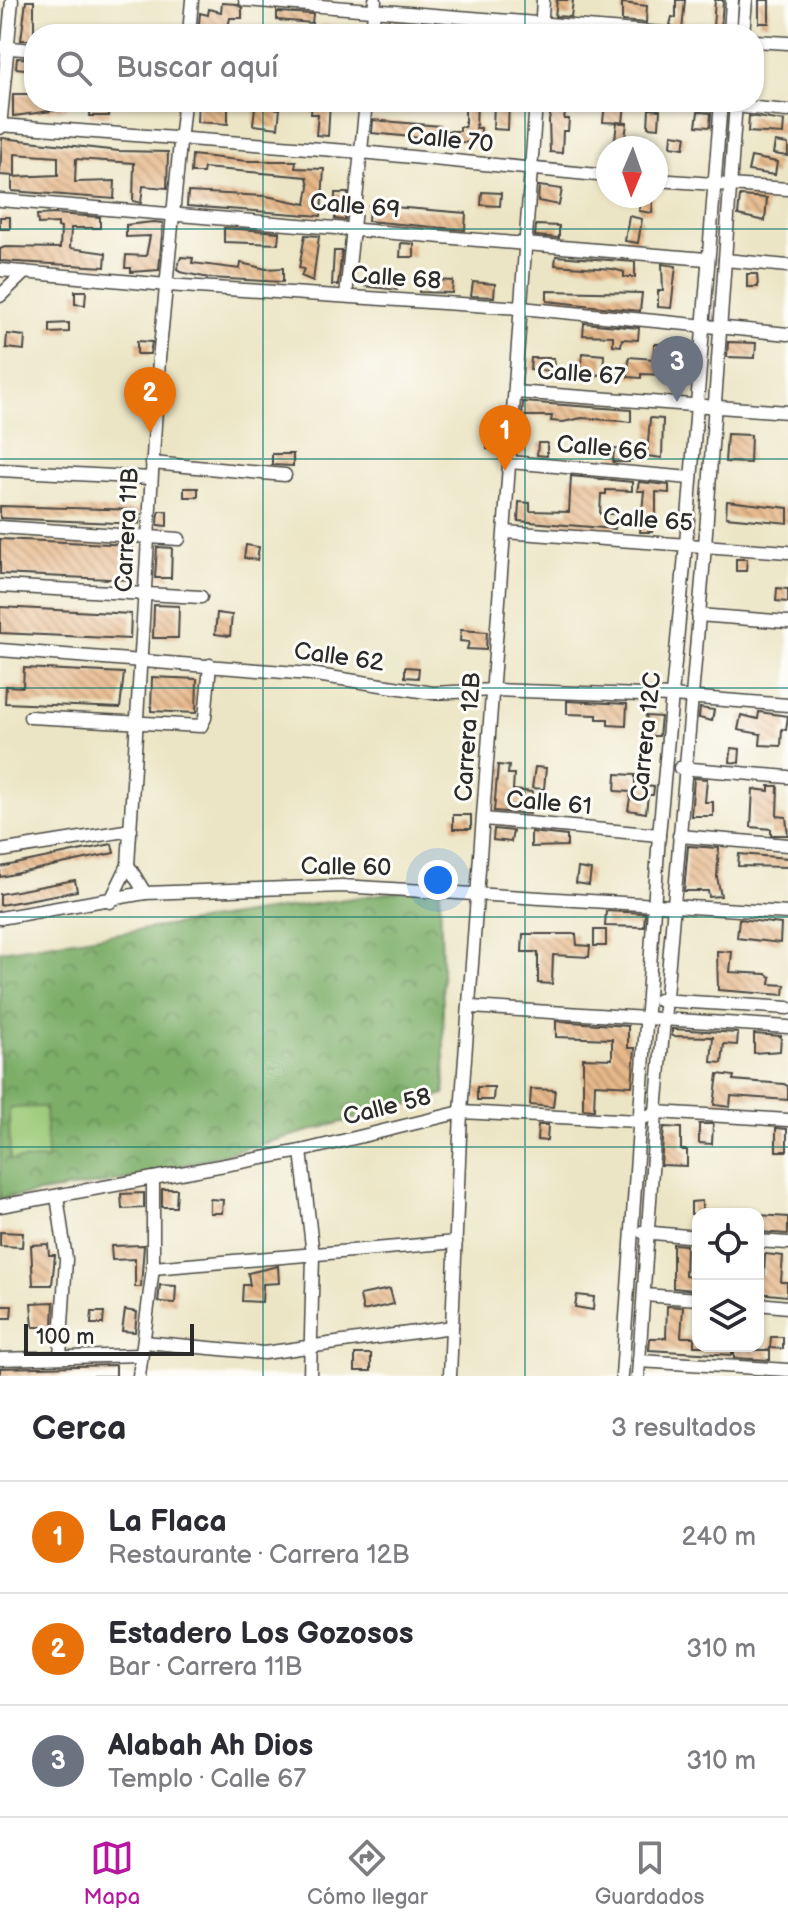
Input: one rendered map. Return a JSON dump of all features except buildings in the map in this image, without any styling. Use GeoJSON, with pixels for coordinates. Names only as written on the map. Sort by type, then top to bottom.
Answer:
{"type":"FeatureCollection","features":[{"type":"Feature","properties":{"kind":"street"},"geometry":{"type":"LineString","coordinates":[[0,126],[5,48],[12,0]]}},
{"type":"Feature","properties":{"kind":"street"},"geometry":{"type":"LineString","coordinates":[[190,24],[192,0]]}},
{"type":"Feature","properties":{"kind":"street"},"geometry":{"type":"LineString","coordinates":[[245,0],[375,5],[506,24]]}},
{"type":"Feature","properties":{"kind":"street"},"geometry":{"type":"LineString","coordinates":[[541,24],[543,0]]}},
{"type":"Feature","properties":{"kind":"street"},"geometry":{"type":"LineString","coordinates":[[731,24],[732,0]]}},
{"type":"Feature","properties":{"kind":"street"},"geometry":{"type":"LineString","coordinates":[[744,24],[746,0]]}},
{"type":"Feature","properties":{"kind":"street"},"geometry":{"type":"LineString","coordinates":[[764,42],[788,43]]}},
{"type":"Feature","properties":{"kind":"street"},"geometry":{"type":"LineString","coordinates":[[764,108],[788,111]]}},
{"type":"Feature","properties":{"kind":"street","name":"Carrera 11B"},"geometry":{"type":"LineString","coordinates":[[110,902],[128,865],[143,659],[152,463],[183,112]]}},
{"type":"Feature","properties":{"kind":"street"},"geometry":{"type":"LineString","coordinates":[[346,296],[350,227],[365,112]]}},
{"type":"Feature","properties":{"kind":"street","name":"Carrera 12B"},"geometry":{"type":"LineString","coordinates":[[450,1376],[461,1112],[535,112]]}},
{"type":"Feature","properties":{"kind":"street","name":"Carrera 12C"},"geometry":{"type":"LineString","coordinates":[[622,1376],[659,835],[698,404],[706,259],[716,184],[720,112]]}},
{"type":"Feature","properties":{"kind":"street","name":"Carrera 12C"},"geometry":{"type":"LineString","coordinates":[[638,1376],[656,1112],[716,406],[736,112]]}},
{"type":"Feature","properties":{"kind":"street","name":"Calle 70"},"geometry":{"type":"LineString","coordinates":[[0,126],[361,152],[596,175]]}},
{"type":"Feature","properties":{"kind":"street"},"geometry":{"type":"LineString","coordinates":[[668,181],[788,189]]}},
{"type":"Feature","properties":{"kind":"street","name":"Calle 69"},"geometry":{"type":"LineString","coordinates":[[0,200],[706,259]]}},
{"type":"Feature","properties":{"kind":"street"},"geometry":{"type":"LineString","coordinates":[[725,260],[788,266]]}},
{"type":"Feature","properties":{"kind":"street","name":"Calle 68"},"geometry":{"type":"LineString","coordinates":[[0,270],[167,285],[521,308],[788,334]]}},
{"type":"Feature","properties":{"kind":"street"},"geometry":{"type":"LineString","coordinates":[[0,296],[25,272]]}},
{"type":"Feature","properties":{"kind":"street","name":"Calle 67"},"geometry":{"type":"LineString","coordinates":[[515,392],[788,412]]}},
{"type":"Feature","properties":{"kind":"street","name":"Calle 66"},"geometry":{"type":"LineString","coordinates":[[510,462],[690,478]]}},
{"type":"Feature","properties":{"kind":"street"},"geometry":{"type":"LineString","coordinates":[[152,463],[285,475]]}},
{"type":"Feature","properties":{"kind":"street"},"geometry":{"type":"LineString","coordinates":[[0,470],[151,478]]}},
{"type":"Feature","properties":{"kind":"street"},"geometry":{"type":"LineString","coordinates":[[0,527],[179,539]]}},
{"type":"Feature","properties":{"kind":"street","name":"Calle 65"},"geometry":{"type":"LineString","coordinates":[[505,532],[788,552]]}},
{"type":"Feature","properties":{"kind":"street"},"geometry":{"type":"LineString","coordinates":[[0,586],[201,597]]}},
{"type":"Feature","properties":{"kind":"street"},"geometry":{"type":"LineString","coordinates":[[698,615],[788,622]]}},
{"type":"Feature","properties":{"kind":"street","name":"Calle 62"},"geometry":{"type":"LineString","coordinates":[[0,650],[310,674],[433,693],[494,690],[672,696],[788,705]]}},
{"type":"Feature","properties":{"kind":"street"},"geometry":{"type":"LineString","coordinates":[[30,717],[201,726],[205,718],[210,665]]}},
{"type":"Feature","properties":{"kind":"street"},"geometry":{"type":"LineString","coordinates":[[666,768],[788,777]]}},
{"type":"Feature","properties":{"kind":"street","name":"Calle 61"},"geometry":{"type":"LineString","coordinates":[[484,819],[659,835]]}},
{"type":"Feature","properties":{"kind":"street"},"geometry":{"type":"LineString","coordinates":[[0,851],[131,830]]}},
{"type":"Feature","properties":{"kind":"street"},"geometry":{"type":"LineString","coordinates":[[679,836],[788,845]]}},
{"type":"Feature","properties":{"kind":"street"},"geometry":{"type":"LineString","coordinates":[[128,865],[145,893]]}},
{"type":"Feature","properties":{"kind":"street","name":"Calle 60"},"geometry":{"type":"LineString","coordinates":[[0,918],[110,902],[145,893],[342,886],[788,913]]}},
{"type":"Feature","properties":{"kind":"street"},"geometry":{"type":"LineString","coordinates":[[649,1000],[788,1008]]}},
{"type":"Feature","properties":{"kind":"street"},"geometry":{"type":"LineString","coordinates":[[471,1007],[788,1027]]}},
{"type":"Feature","properties":{"kind":"street","name":"Calle 58"},"geometry":{"type":"LineString","coordinates":[[0,1206],[301,1151],[461,1112],[638,1121],[656,1112]]}},
{"type":"Feature","properties":{"kind":"street"},"geometry":{"type":"LineString","coordinates":[[656,1112],[788,1120]]}},
{"type":"Feature","properties":{"kind":"street"},"geometry":{"type":"LineString","coordinates":[[301,1151],[313,1255],[310,1376]]}},
{"type":"Feature","properties":{"kind":"street"},"geometry":{"type":"LineString","coordinates":[[139,1376],[153,1268],[153,1178]]}},
{"type":"Feature","properties":{"kind":"street"},"geometry":{"type":"LineString","coordinates":[[57,1196],[66,1259],[60,1357]]}},
{"type":"Feature","properties":{"kind":"street"},"geometry":{"type":"LineString","coordinates":[[630,1231],[692,1237]]}},
{"type":"Feature","properties":{"kind":"street"},"geometry":{"type":"LineString","coordinates":[[764,1241],[788,1243]]}},
{"type":"Feature","properties":{"kind":"street"},"geometry":{"type":"LineString","coordinates":[[153,1268],[456,1242]]}},
{"type":"Feature","properties":{"kind":"street"},"geometry":{"type":"LineString","coordinates":[[644,1295],[692,1299]]}},
{"type":"Feature","properties":{"kind":"street"},"geometry":{"type":"LineString","coordinates":[[764,1305],[788,1307]]}},
{"type":"Feature","properties":{"kind":"street"},"geometry":{"type":"LineString","coordinates":[[0,1359],[142,1349],[264,1353],[310,1344],[452,1327]]}},
{"type":"Feature","properties":{"kind":"street"},"geometry":{"type":"LineString","coordinates":[[639,1361],[788,1370]]}},
{"type":"Feature","properties":{"kind":"green space"},"geometry":{"type":"Polygon","coordinates":[[[440,885],[445,1094],[137,1178],[0,1199],[0,951],[440,885]]]}},
{"type":"Feature","properties":{"kind":"green space"},"geometry":{"type":"Polygon","coordinates":[[[45,1107],[47,1159],[10,1160],[9,1108],[45,1107]]]}},
{"type":"Feature","properties":{"kind":"place","name":"Alabah Ah Dios"},"geometry":{"type":"Point","coordinates":[677,402]}},
{"type":"Feature","properties":{"kind":"place","name":"Estadero Los Gozosos"},"geometry":{"type":"Point","coordinates":[150,433]}},
{"type":"Feature","properties":{"kind":"place","name":"La Flaca"},"geometry":{"type":"Point","coordinates":[505,471]}}]}
